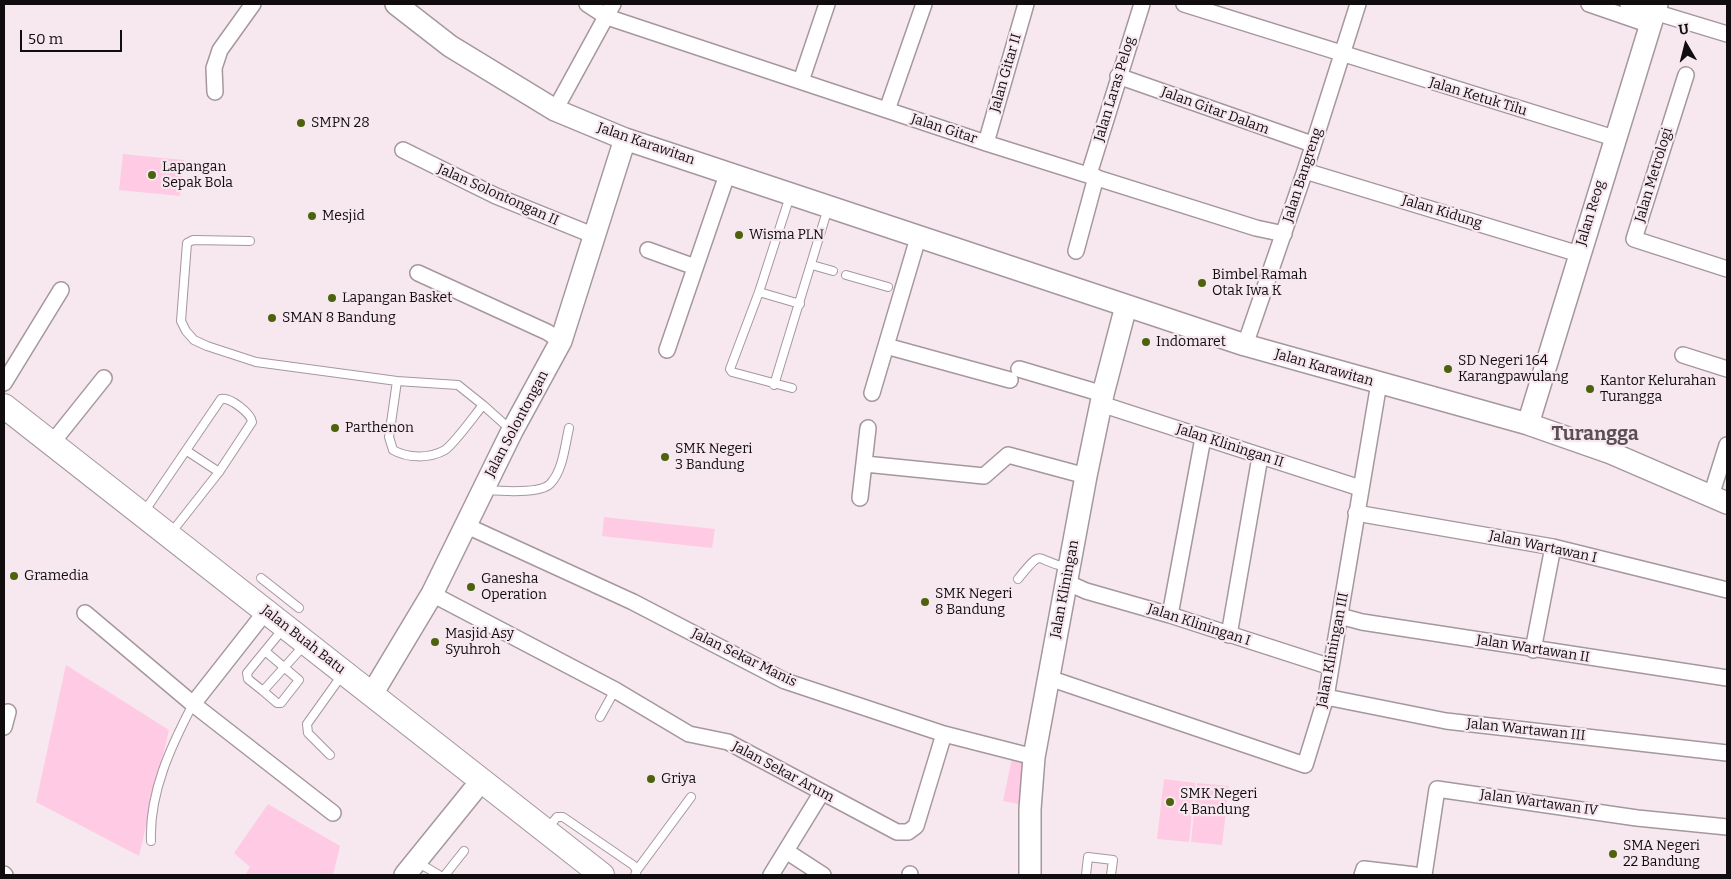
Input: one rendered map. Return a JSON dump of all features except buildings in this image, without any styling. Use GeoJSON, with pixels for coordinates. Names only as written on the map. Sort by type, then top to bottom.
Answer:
{"type":"FeatureCollection","features":[{"type":"Feature","properties":{"kind":"main road","name":"Jalan Buah Batu"},"geometry":{"type":"LineString","coordinates":[[4,406],[602,875]]}},
{"type":"Feature","properties":{"kind":"main road","name":"Jalan Buah Batu"},"geometry":{"type":"LineString","coordinates":[[4,418],[259,620],[271,643],[292,659],[337,682],[578,875]]}},
{"type":"Feature","properties":{"kind":"street"},"geometry":{"type":"LineString","coordinates":[[216,92],[214,68],[220,50],[253,4]]}},
{"type":"Feature","properties":{"kind":"street","name":"Jalan Karawitan"},"geometry":{"type":"LineString","coordinates":[[396,4],[450,46],[555,110],[667,156],[728,172],[828,208],[1245,346],[1528,424],[1611,453],[1719,499]]}},
{"type":"Feature","properties":{"kind":"street","name":"Jalan Gitar"},"geometry":{"type":"LineString","coordinates":[[587,4],[610,10],[801,81],[986,143],[1256,228],[1284,234]]}},
{"type":"Feature","properties":{"kind":"street"},"geometry":{"type":"LineString","coordinates":[[801,81],[827,4]]}},
{"type":"Feature","properties":{"kind":"street"},"geometry":{"type":"LineString","coordinates":[[887,110],[924,4]]}},
{"type":"Feature","properties":{"kind":"street","name":"Jalan Gitar II"},"geometry":{"type":"LineString","coordinates":[[986,143],[1026,4]]}},
{"type":"Feature","properties":{"kind":"street","name":"Jalan Laras Pelog"},"geometry":{"type":"LineString","coordinates":[[1076,251],[1118,76],[1142,4]]}},
{"type":"Feature","properties":{"kind":"street","name":"Jalan Ketuk Tilu"},"geometry":{"type":"LineString","coordinates":[[1184,4],[1210,8],[1318,44],[1342,55],[1614,138]]}},
{"type":"Feature","properties":{"kind":"street","name":"Jalan Bangreng"},"geometry":{"type":"LineString","coordinates":[[1245,346],[1305,171],[1358,4]]}},
{"type":"Feature","properties":{"kind":"street"},"geometry":{"type":"LineString","coordinates":[[1589,4],[1654,14]]}},
{"type":"Feature","properties":{"kind":"street"},"geometry":{"type":"LineString","coordinates":[[1628,4],[1654,14],[1727,34]]}},
{"type":"Feature","properties":{"kind":"street"},"geometry":{"type":"LineString","coordinates":[[555,110],[610,10]]}},
{"type":"Feature","properties":{"kind":"street","name":"Jalan Reog"},"geometry":{"type":"LineString","coordinates":[[1528,424],[1614,138],[1654,14]]}},
{"type":"Feature","properties":{"kind":"street","name":"Jalan Metrologi"},"geometry":{"type":"LineString","coordinates":[[1686,75],[1634,239],[1727,269]]}},
{"type":"Feature","properties":{"kind":"street","name":"Jalan Gitar Dalam"},"geometry":{"type":"LineString","coordinates":[[1118,76],[1312,144]]}},
{"type":"Feature","properties":{"kind":"street","name":"Jalan Solontongan"},"geometry":{"type":"LineString","coordinates":[[372,694],[432,594],[512,431],[561,341],[625,138]]}},
{"type":"Feature","properties":{"kind":"street","name":"Jalan Solontongan II"},"geometry":{"type":"LineString","coordinates":[[403,150],[496,196],[595,236]]}},
{"type":"Feature","properties":{"kind":"street","name":"Jalan Kidung"},"geometry":{"type":"LineString","coordinates":[[1305,171],[1579,254]]}},
{"type":"Feature","properties":{"kind":"street"},"geometry":{"type":"LineString","coordinates":[[667,350],[728,172]]}},
{"type":"Feature","properties":{"kind":"street"},"geometry":{"type":"LineString","coordinates":[[872,393],[918,238]]}},
{"type":"Feature","properties":{"kind":"street"},"geometry":{"type":"LineString","coordinates":[[648,250],[695,267]]}},
{"type":"Feature","properties":{"kind":"street"},"geometry":{"type":"LineString","coordinates":[[418,273],[547,332],[561,341]]}},
{"type":"Feature","properties":{"kind":"street"},"geometry":{"type":"LineString","coordinates":[[4,383],[61,290]]}},
{"type":"Feature","properties":{"kind":"street","name":"Jalan Kliningan"},"geometry":{"type":"LineString","coordinates":[[1030,875],[1030,809],[1034,758],[1086,476],[1102,399],[1126,306]]}},
{"type":"Feature","properties":{"kind":"street"},"geometry":{"type":"LineString","coordinates":[[886,346],[1014,375],[1102,399]]}},
{"type":"Feature","properties":{"kind":"street"},"geometry":{"type":"LineString","coordinates":[[1683,355],[1727,369]]}},
{"type":"Feature","properties":{"kind":"street"},"geometry":{"type":"LineString","coordinates":[[52,443],[104,378]]}},
{"type":"Feature","properties":{"kind":"street","name":"Jalan Kliningan III"},"geometry":{"type":"LineString","coordinates":[[1049,678],[1305,765],[1326,697],[1379,384]]}},
{"type":"Feature","properties":{"kind":"street","name":"Jalan Kliningan II"},"geometry":{"type":"LineString","coordinates":[[1102,399],[1203,438],[1360,488]]}},
{"type":"Feature","properties":{"kind":"street"},"geometry":{"type":"LineString","coordinates":[[860,498],[868,428]]}},
{"type":"Feature","properties":{"kind":"street"},"geometry":{"type":"LineString","coordinates":[[1170,615],[1203,438]]}},
{"type":"Feature","properties":{"kind":"street"},"geometry":{"type":"LineString","coordinates":[[1719,499],[1727,445]]}},
{"type":"Feature","properties":{"kind":"street"},"geometry":{"type":"LineString","coordinates":[[865,464],[984,476],[1008,455],[1086,476]]}},
{"type":"Feature","properties":{"kind":"street"},"geometry":{"type":"LineString","coordinates":[[1230,634],[1260,456]]}},
{"type":"Feature","properties":{"kind":"street","name":"Jalan Wartawan I"},"geometry":{"type":"LineString","coordinates":[[1356,513],[1553,547],[1727,590]]}},
{"type":"Feature","properties":{"kind":"street","name":"Jalan Sekar Manis"},"geometry":{"type":"LineString","coordinates":[[467,526],[633,602],[785,681],[944,734],[1034,758]]}},
{"type":"Feature","properties":{"kind":"street"},"geometry":{"type":"LineString","coordinates":[[1533,650],[1553,547]]}},
{"type":"Feature","properties":{"kind":"street","name":"Jalan Kliningan I"},"geometry":{"type":"LineString","coordinates":[[1068,575],[1086,591],[1170,615],[1331,667]]}},
{"type":"Feature","properties":{"kind":"street","name":"Jalan Sekar Arum"},"geometry":{"type":"LineString","coordinates":[[432,594],[615,690],[689,734],[728,742],[897,832],[911,830],[916,826],[944,734]]}},
{"type":"Feature","properties":{"kind":"street"},"geometry":{"type":"LineString","coordinates":[[85,613],[194,704],[333,813]]}},
{"type":"Feature","properties":{"kind":"street","name":"Jalan Wartawan II"},"geometry":{"type":"LineString","coordinates":[[1340,616],[1362,622],[1533,650],[1727,678]]}},
{"type":"Feature","properties":{"kind":"street"},"geometry":{"type":"LineString","coordinates":[[194,704],[259,620]]}},
{"type":"Feature","properties":{"kind":"street","name":"Jalan Wartawan III"},"geometry":{"type":"LineString","coordinates":[[1326,697],[1446,721],[1727,753]]}},
{"type":"Feature","properties":{"kind":"street"},"geometry":{"type":"LineString","coordinates":[[4,727],[8,712]]}},
{"type":"Feature","properties":{"kind":"street","name":"Jalan Wartawan IV"},"geometry":{"type":"LineString","coordinates":[[1424,875],[1437,789],[1637,818],[1727,827]]}},
{"type":"Feature","properties":{"kind":"street"},"geometry":{"type":"LineString","coordinates":[[410,869],[473,791]]}},
{"type":"Feature","properties":{"kind":"street"},"geometry":{"type":"LineString","coordinates":[[770,875],[822,792]]}},
{"type":"Feature","properties":{"kind":"street"},"geometry":{"type":"LineString","coordinates":[[786,851],[823,875]]}},
{"type":"Feature","properties":{"kind":"street"},"geometry":{"type":"LineString","coordinates":[[1362,875],[1364,868],[1415,875]]}},
{"type":"Feature","properties":{"kind":"lane"},"geometry":{"type":"LineString","coordinates":[[790,194],[760,292],[730,369],[732,372],[774,385],[792,388]]}},
{"type":"Feature","properties":{"kind":"lane"},"geometry":{"type":"LineString","coordinates":[[774,385],[828,208]]}},
{"type":"Feature","properties":{"kind":"lane"},"geometry":{"type":"LineString","coordinates":[[250,241],[193,240],[187,243],[182,321],[186,331],[194,340],[256,362],[397,381],[458,385],[512,431]]}},
{"type":"Feature","properties":{"kind":"lane"},"geometry":{"type":"LineString","coordinates":[[812,265],[833,271]]}},
{"type":"Feature","properties":{"kind":"lane"},"geometry":{"type":"LineString","coordinates":[[846,275],[888,287]]}},
{"type":"Feature","properties":{"kind":"lane"},"geometry":{"type":"LineString","coordinates":[[760,292],[800,304]]}},
{"type":"Feature","properties":{"kind":"lane"},"geometry":{"type":"LineString","coordinates":[[397,381],[389,437],[393,450],[404,456],[422,456],[445,450],[483,405]]}},
{"type":"Feature","properties":{"kind":"lane"},"geometry":{"type":"LineString","coordinates":[[143,514],[221,400],[229,400],[250,416],[252,422],[219,472],[170,535]]}},
{"type":"Feature","properties":{"kind":"lane"},"geometry":{"type":"LineString","coordinates":[[483,490],[538,490],[550,485],[557,474],[569,428]]}},
{"type":"Feature","properties":{"kind":"lane"},"geometry":{"type":"LineString","coordinates":[[187,451],[219,472]]}},
{"type":"Feature","properties":{"kind":"lane"},"geometry":{"type":"LineString","coordinates":[[1018,579],[1034,559],[1040,557],[1059,566],[1068,575]]}},
{"type":"Feature","properties":{"kind":"lane"},"geometry":{"type":"LineString","coordinates":[[261,578],[300,608]]}},
{"type":"Feature","properties":{"kind":"lane"},"geometry":{"type":"LineString","coordinates":[[271,643],[247,673],[248,679],[277,703],[281,703],[299,682],[292,659]]}},
{"type":"Feature","properties":{"kind":"lane"},"geometry":{"type":"LineString","coordinates":[[263,691],[292,659]]}},
{"type":"Feature","properties":{"kind":"lane"},"geometry":{"type":"LineString","coordinates":[[330,756],[308,733],[307,724],[337,682]]}},
{"type":"Feature","properties":{"kind":"lane"},"geometry":{"type":"LineString","coordinates":[[600,717],[615,690]]}},
{"type":"Feature","properties":{"kind":"lane"},"geometry":{"type":"LineString","coordinates":[[151,841],[150,818],[168,754],[175,737],[194,704]]}},
{"type":"Feature","properties":{"kind":"lane"},"geometry":{"type":"LineString","coordinates":[[546,832],[557,817],[563,817],[636,873],[691,797]]}},
{"type":"Feature","properties":{"kind":"lane"},"geometry":{"type":"LineString","coordinates":[[445,875],[464,851]]}},
{"type":"Feature","properties":{"kind":"lane"},"geometry":{"type":"LineString","coordinates":[[1086,875],[1088,857],[1113,860],[1111,875]]}},
{"type":"Feature","properties":{"kind":"lane"},"geometry":{"type":"LineString","coordinates":[[410,869],[439,875]]}},
{"type":"Feature","properties":{"kind":"shaded area","name":"Lapangan Sepak Bola"},"geometry":{"type":"Polygon","coordinates":[[[123,154],[184,160],[180,196],[119,190],[123,154]]]}},
{"type":"Feature","properties":{"kind":"shaded area"},"geometry":{"type":"Polygon","coordinates":[[[604,517],[715,529],[712,548],[602,536],[604,517]]]}},
{"type":"Feature","properties":{"kind":"shaded area"},"geometry":{"type":"Polygon","coordinates":[[[66,665],[169,730],[139,856],[36,802],[66,665]]]}},
{"type":"Feature","properties":{"kind":"shaded area"},"geometry":{"type":"Polygon","coordinates":[[[1012,758],[1033,759],[1028,806],[1003,801],[1012,758]]]}},
{"type":"Feature","properties":{"kind":"shaded area"},"geometry":{"type":"Polygon","coordinates":[[[1164,779],[1195,783],[1189,842],[1157,839],[1164,779]]]}},
{"type":"Feature","properties":{"kind":"shaded area"},"geometry":{"type":"Polygon","coordinates":[[[1197,783],[1229,786],[1222,845],[1191,842],[1197,783]]]}},
{"type":"Feature","properties":{"kind":"shaded area"},"geometry":{"type":"Polygon","coordinates":[[[268,804],[340,846],[333,875],[245,875],[250,867],[234,853],[268,804]]]}},
{"type":"Feature","properties":{"kind":"place","name":"SMPN 28"},"geometry":{"type":"Point","coordinates":[301,123]}},
{"type":"Feature","properties":{"kind":"place","name":"Lapangan Sepak Bola"},"geometry":{"type":"Point","coordinates":[152,175]}},
{"type":"Feature","properties":{"kind":"place","name":"Mesjid"},"geometry":{"type":"Point","coordinates":[312,216]}},
{"type":"Feature","properties":{"kind":"place","name":"Wisma PLN"},"geometry":{"type":"Point","coordinates":[739,235]}},
{"type":"Feature","properties":{"kind":"place","name":"Bimbel Ramah Otak Iwa K"},"geometry":{"type":"Point","coordinates":[1202,283]}},
{"type":"Feature","properties":{"kind":"place","name":"Lapangan Basket"},"geometry":{"type":"Point","coordinates":[332,298]}},
{"type":"Feature","properties":{"kind":"place","name":"SMAN 8 Bandung"},"geometry":{"type":"Point","coordinates":[272,318]}},
{"type":"Feature","properties":{"kind":"place","name":"Indomaret"},"geometry":{"type":"Point","coordinates":[1146,342]}},
{"type":"Feature","properties":{"kind":"place","name":"SD Negeri 164 Karangpawulang"},"geometry":{"type":"Point","coordinates":[1448,369]}},
{"type":"Feature","properties":{"kind":"place","name":"Kantor Kelurahan Turangga"},"geometry":{"type":"Point","coordinates":[1590,389]}},
{"type":"Feature","properties":{"kind":"place","name":"Parthenon"},"geometry":{"type":"Point","coordinates":[335,428]}},
{"type":"Feature","properties":{"kind":"place","name":"SMK Negeri 3 Bandung"},"geometry":{"type":"Point","coordinates":[665,457]}},
{"type":"Feature","properties":{"kind":"place","name":"Gramedia"},"geometry":{"type":"Point","coordinates":[14,576]}},
{"type":"Feature","properties":{"kind":"place","name":"Ganesha Operation"},"geometry":{"type":"Point","coordinates":[471,587]}},
{"type":"Feature","properties":{"kind":"place","name":"SMK Negeri 8 Bandung"},"geometry":{"type":"Point","coordinates":[925,602]}},
{"type":"Feature","properties":{"kind":"place","name":"Masjid Asy Syuhroh"},"geometry":{"type":"Point","coordinates":[435,642]}},
{"type":"Feature","properties":{"kind":"place","name":"Griya"},"geometry":{"type":"Point","coordinates":[651,779]}},
{"type":"Feature","properties":{"kind":"place","name":"SMK Negeri 4 Bandung"},"geometry":{"type":"Point","coordinates":[1170,802]}},
{"type":"Feature","properties":{"kind":"place","name":"SMA Negeri 22 Bandung"},"geometry":{"type":"Point","coordinates":[1613,854]}},
{"type":"Feature","properties":{"kind":"district","name":"Turangga"},"geometry":{"type":"Point","coordinates":[1595,435]}}]}
